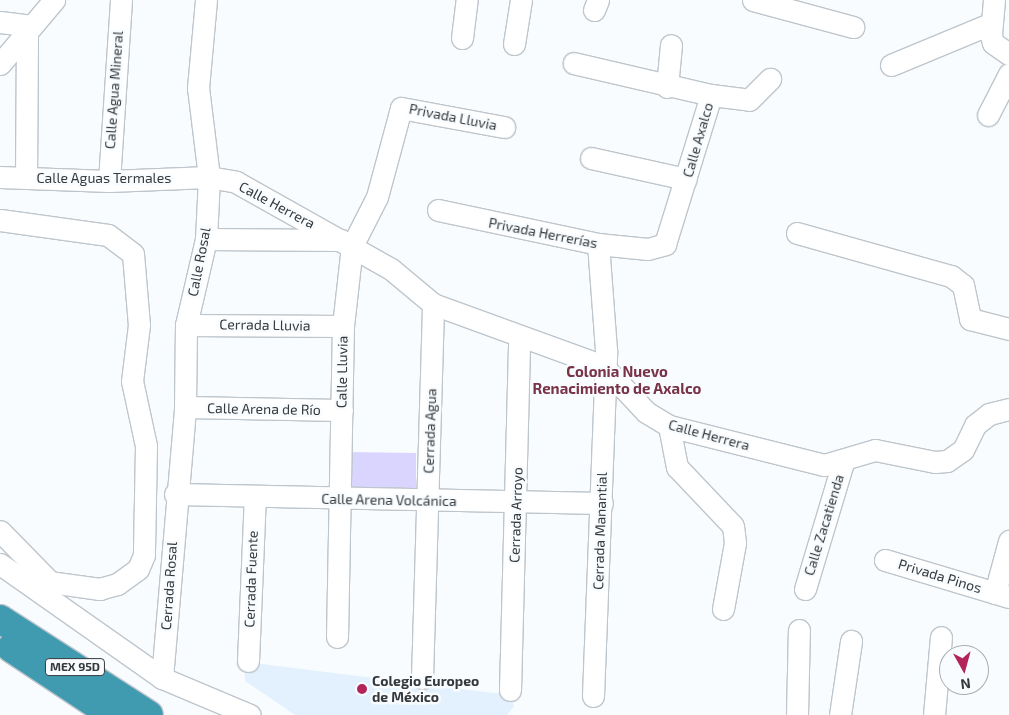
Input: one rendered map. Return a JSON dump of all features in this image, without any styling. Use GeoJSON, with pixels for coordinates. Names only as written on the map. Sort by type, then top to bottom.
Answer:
{"type":"FeatureCollection","features":[{"type":"Feature","properties":{"kind":"highway","name":"MEX 95D"},"geometry":{"type":"LineString","coordinates":[[0,618],[149,715]]}},
{"type":"Feature","properties":{"kind":"highway"},"geometry":{"type":"LineString","coordinates":[[0,641],[112,715]]}},
{"type":"Feature","properties":{"kind":"highway"},"geometry":{"type":"LineString","coordinates":[[0,652],[97,715]]}},
{"type":"Feature","properties":{"kind":"highway","name":"MEX 95D"},"geometry":{"type":"LineString","coordinates":[[0,658],[88,715]]}},
{"type":"Feature","properties":{"kind":"street"},"geometry":{"type":"LineString","coordinates":[[0,64],[54,0]]}},
{"type":"Feature","properties":{"kind":"street","name":"Calle Agua Mineral"},"geometry":{"type":"LineString","coordinates":[[109,181],[121,0]]}},
{"type":"Feature","properties":{"kind":"street","name":"Calle Rosal"},"geometry":{"type":"LineString","coordinates":[[175,494],[186,407],[186,324],[206,239],[208,177],[198,88],[206,0]]}},
{"type":"Feature","properties":{"kind":"street"},"geometry":{"type":"LineString","coordinates":[[462,38],[467,0]]}},
{"type":"Feature","properties":{"kind":"street"},"geometry":{"type":"LineString","coordinates":[[514,44],[521,0]]}},
{"type":"Feature","properties":{"kind":"street"},"geometry":{"type":"LineString","coordinates":[[753,0],[853,27]]}},
{"type":"Feature","properties":{"kind":"street"},"geometry":{"type":"LineString","coordinates":[[994,0],[990,24],[993,43],[1009,54]]}},
{"type":"Feature","properties":{"kind":"street"},"geometry":{"type":"LineString","coordinates":[[0,22],[30,29]]}},
{"type":"Feature","properties":{"kind":"street"},"geometry":{"type":"LineString","coordinates":[[891,65],[990,24]]}},
{"type":"Feature","properties":{"kind":"street"},"geometry":{"type":"LineString","coordinates":[[26,178],[30,29]]}},
{"type":"Feature","properties":{"kind":"street"},"geometry":{"type":"LineString","coordinates":[[667,87],[671,45]]}},
{"type":"Feature","properties":{"kind":"street","name":"Calle Axalco"},"geometry":{"type":"LineString","coordinates":[[574,63],[667,87],[711,95],[669,238],[664,244],[648,249]]}},
{"type":"Feature","properties":{"kind":"street"},"geometry":{"type":"LineString","coordinates":[[988,115],[1009,74]]}},
{"type":"Feature","properties":{"kind":"street"},"geometry":{"type":"LineString","coordinates":[[711,95],[750,100],[770,79]]}},
{"type":"Feature","properties":{"kind":"street","name":"Privada Lluvia"},"geometry":{"type":"LineString","coordinates":[[348,243],[377,197],[400,108],[504,127]]}},
{"type":"Feature","properties":{"kind":"street"},"geometry":{"type":"LineString","coordinates":[[591,158],[686,179]]}},
{"type":"Feature","properties":{"kind":"street","name":"Calle Aguas Termales"},"geometry":{"type":"LineString","coordinates":[[0,178],[109,181],[208,177]]}},
{"type":"Feature","properties":{"kind":"street","name":"Calle Herrera"},"geometry":{"type":"LineString","coordinates":[[208,177],[236,182],[348,243],[391,269],[433,304],[519,339],[603,366],[646,412],[669,426],[824,464],[843,462],[875,450],[935,462],[947,461],[963,450],[975,425],[989,414],[1009,408]]}},
{"type":"Feature","properties":{"kind":"street","name":"Privada Herrerías"},"geometry":{"type":"LineString","coordinates":[[438,210],[598,244],[648,249]]}},
{"type":"Feature","properties":{"kind":"street"},"geometry":{"type":"LineString","coordinates":[[0,220],[108,235],[133,254],[139,325],[132,381],[146,446],[144,555],[138,569],[117,584],[100,589],[50,582],[0,531]]}},
{"type":"Feature","properties":{"kind":"street"},"geometry":{"type":"LineString","coordinates":[[797,233],[950,276],[963,285],[970,319],[1009,328]]}},
{"type":"Feature","properties":{"kind":"street","name":"Calle Herrera"},"geometry":{"type":"LineString","coordinates":[[206,239],[348,243]]}},
{"type":"Feature","properties":{"kind":"street","name":"Calle Lluvia"},"geometry":{"type":"LineString","coordinates":[[342,500],[343,326],[348,243]]}},
{"type":"Feature","properties":{"kind":"street","name":"Cerrada Manantial"},"geometry":{"type":"LineString","coordinates":[[593,696],[602,503],[603,366],[606,350],[598,244]]}},
{"type":"Feature","properties":{"kind":"street","name":"Cerrada Agua"},"geometry":{"type":"LineString","coordinates":[[422,678],[433,304]]}},
{"type":"Feature","properties":{"kind":"street","name":"Cerrada Lluvia"},"geometry":{"type":"LineString","coordinates":[[186,324],[343,326]]}},
{"type":"Feature","properties":{"kind":"street","name":"Cerrada Arroyo"},"geometry":{"type":"LineString","coordinates":[[510,690],[519,339]]}},
{"type":"Feature","properties":{"kind":"street","name":"Calle Arena de Río"},"geometry":{"type":"LineString","coordinates":[[186,407],[342,410]]}},
{"type":"Feature","properties":{"kind":"street"},"geometry":{"type":"LineString","coordinates":[[669,426],[676,467],[732,526],[735,543],[723,609]]}},
{"type":"Feature","properties":{"kind":"street","name":"Calle Zacatienda"},"geometry":{"type":"LineString","coordinates":[[805,589],[843,462]]}},
{"type":"Feature","properties":{"kind":"street","name":"Calle Arena Volcánica"},"geometry":{"type":"LineString","coordinates":[[175,494],[342,500],[602,503]]}},
{"type":"Feature","properties":{"kind":"street","name":"Cerrada Rosal"},"geometry":{"type":"LineString","coordinates":[[162,678],[175,494]]}},
{"type":"Feature","properties":{"kind":"street","name":"Cerrada Fuente"},"geometry":{"type":"LineString","coordinates":[[248,661],[255,497]]}},
{"type":"Feature","properties":{"kind":"street"},"geometry":{"type":"LineString","coordinates":[[337,637],[342,500]]}},
{"type":"Feature","properties":{"kind":"street"},"geometry":{"type":"LineString","coordinates":[[1002,595],[1009,541]]}},
{"type":"Feature","properties":{"kind":"street","name":"Privada Pinos"},"geometry":{"type":"LineString","coordinates":[[885,560],[1002,595]]}},
{"type":"Feature","properties":{"kind":"street"},"geometry":{"type":"LineString","coordinates":[[0,564],[162,678],[250,715]]}},
{"type":"Feature","properties":{"kind":"street"},"geometry":{"type":"LineString","coordinates":[[797,715],[799,630]]}},
{"type":"Feature","properties":{"kind":"street"},"geometry":{"type":"LineString","coordinates":[[934,715],[940,637]]}},
{"type":"Feature","properties":{"kind":"street"},"geometry":{"type":"LineString","coordinates":[[840,715],[851,640]]}},
{"type":"Feature","properties":{"kind":"shaded area"},"geometry":{"type":"Polygon","coordinates":[[[346,452],[416,453],[416,492],[345,491],[346,452]]]}},
{"type":"Feature","properties":{"kind":"shaded area","name":"Colegio Europeo de México"},"geometry":{"type":"Polygon","coordinates":[[[245,662],[510,695],[514,706],[507,715],[295,715],[245,681],[245,662]]]}},
{"type":"Feature","properties":{"kind":"place","name":"Colegio Europeo de México"},"geometry":{"type":"Point","coordinates":[362,689]}},
{"type":"Feature","properties":{"kind":"district","name":"Colonia Nuevo Renacimiento de Axalco"},"geometry":{"type":"Point","coordinates":[617,380]}}]}
